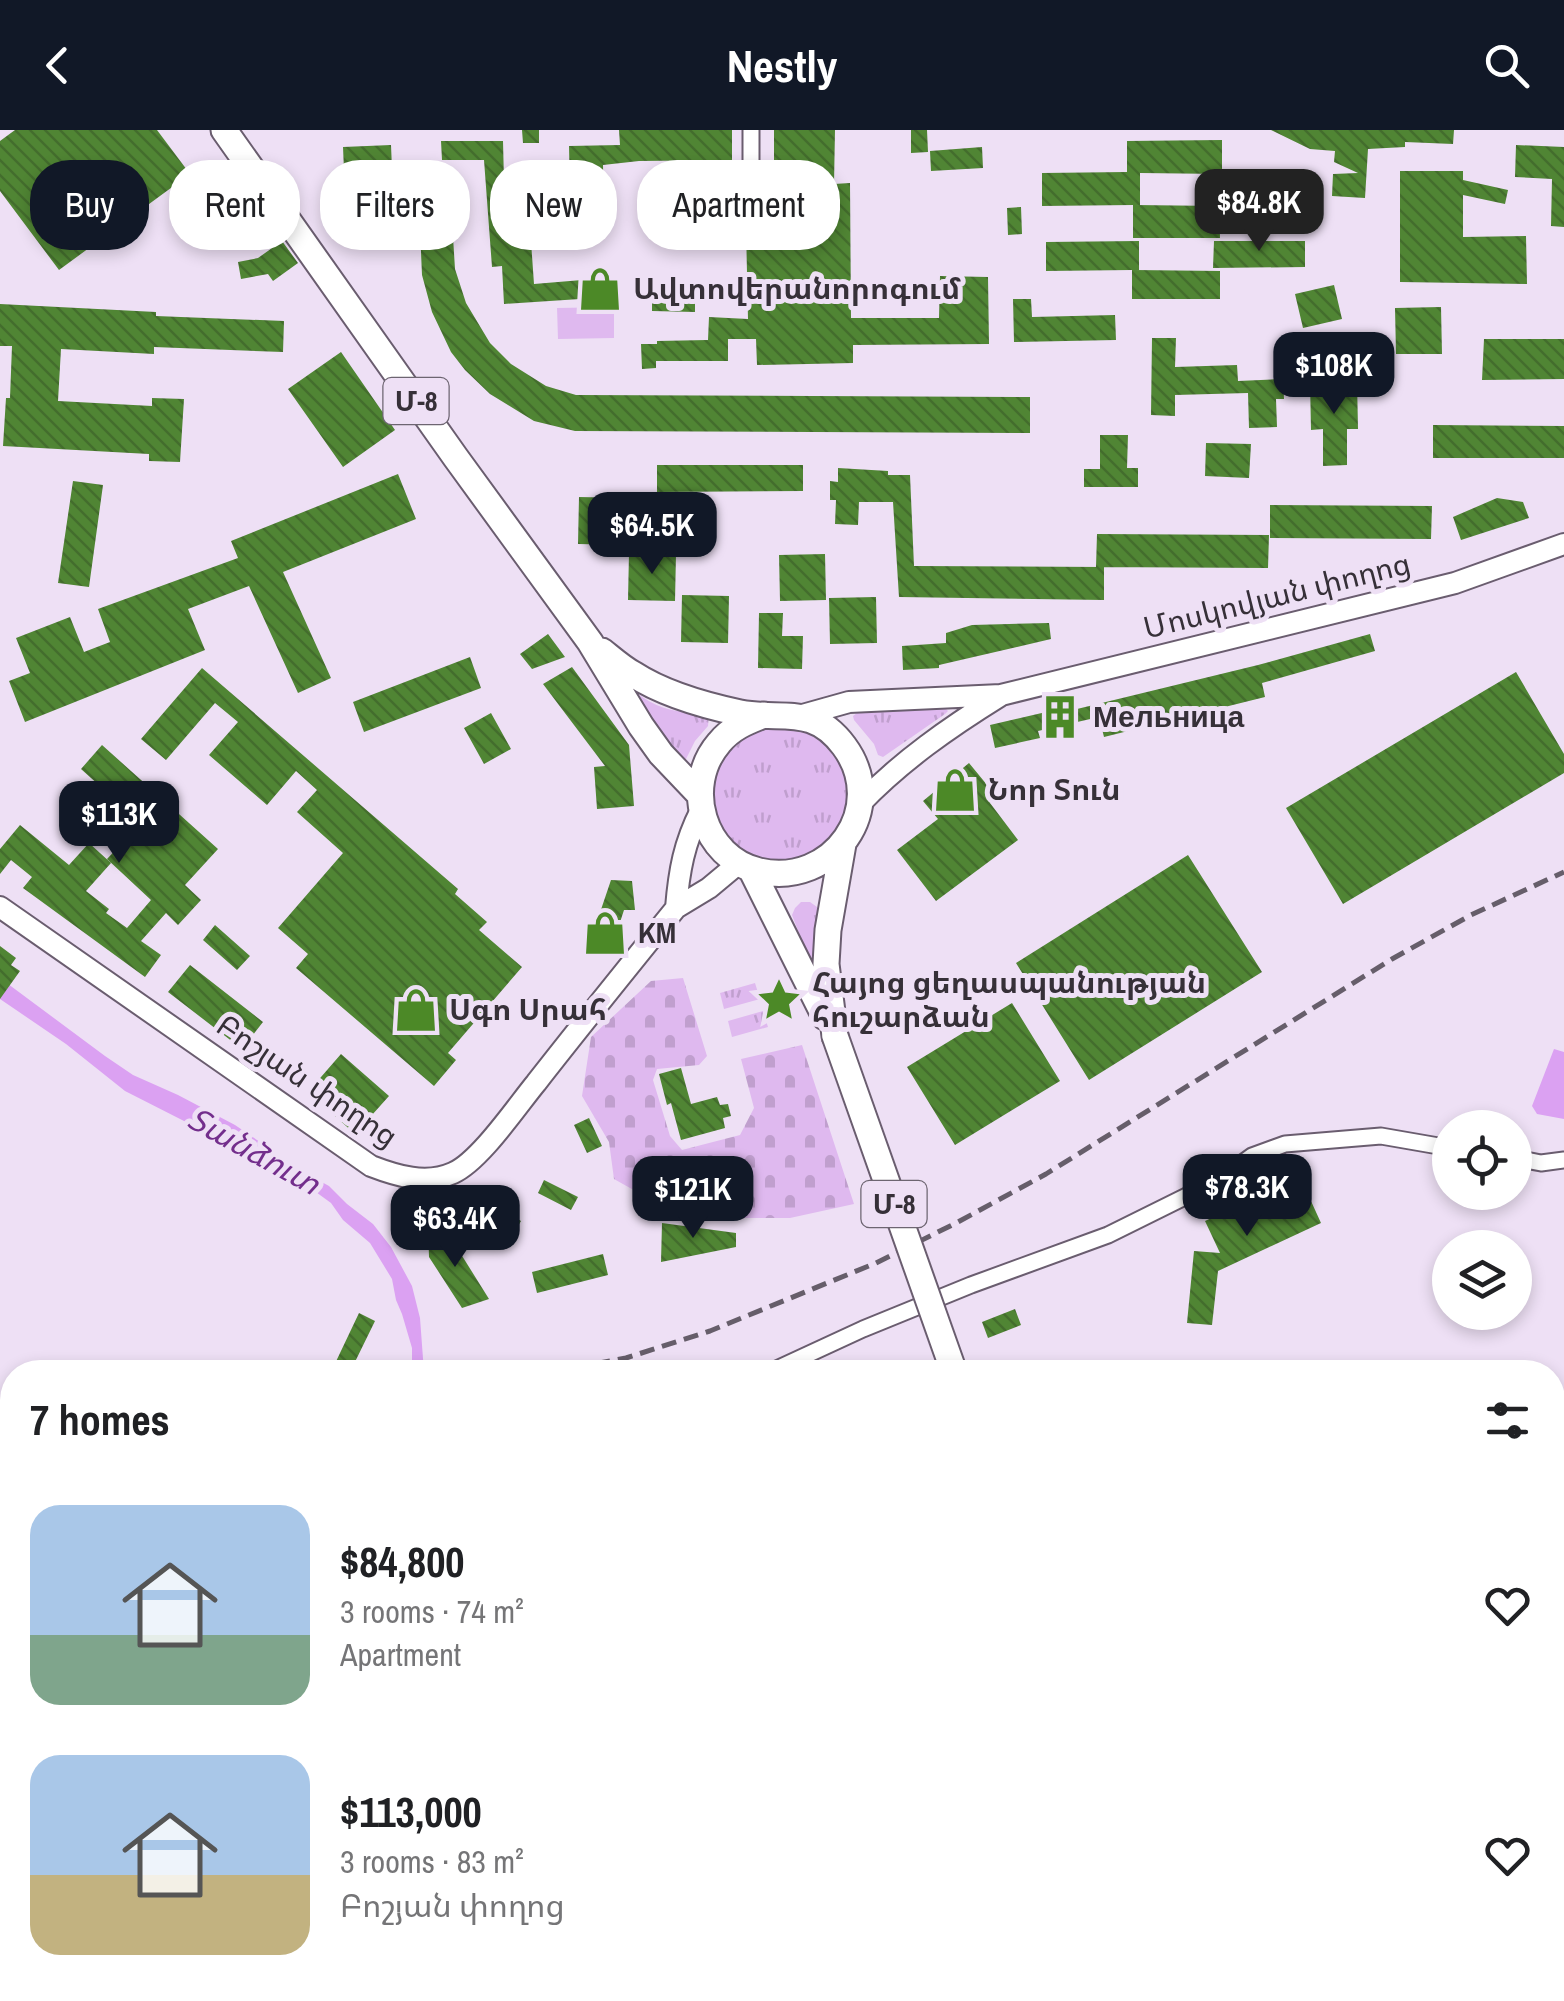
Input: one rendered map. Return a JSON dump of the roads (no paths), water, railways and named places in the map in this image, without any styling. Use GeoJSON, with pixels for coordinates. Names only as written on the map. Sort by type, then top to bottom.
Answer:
{"type":"FeatureCollection","features":[{"type":"Feature","properties":{"kind":"highway","name":"Մ-8"},"geometry":{"type":"LineString","coordinates":[[224,130],[590,642],[641,726],[701,803]]}},
{"type":"Feature","properties":{"kind":"highway"},"geometry":{"type":"LineString","coordinates":[[237,130],[244,158]]}},
{"type":"Feature","properties":{"kind":"highway","name":"Մ-8"},"geometry":{"type":"LineString","coordinates":[[590,642],[634,676],[668,691],[741,713],[764,715]]}},
{"type":"Feature","properties":{"kind":"highway"},"geometry":{"type":"LineString","coordinates":[[764,715],[799,716],[829,730],[841,742],[857,771],[860,804],[843,844],[828,858],[801,871],[771,874],[745,866],[716,842],[707,827],[701,803],[705,766],[720,741],[744,722],[764,715]]}},
{"type":"Feature","properties":{"kind":"highway","name":"Մ-8"},"geometry":{"type":"LineString","coordinates":[[835,1036],[826,964],[843,844]]}},
{"type":"Feature","properties":{"kind":"highway","name":"Մ-8"},"geometry":{"type":"LineString","coordinates":[[745,866],[835,1036],[950,1360]]}},
{"type":"Feature","properties":{"kind":"street"},"geometry":{"type":"LineString","coordinates":[[752,130],[752,160]]}},
{"type":"Feature","properties":{"kind":"street","name":"Մոսկովյան փողոց"},"geometry":{"type":"LineString","coordinates":[[799,716],[849,702],[1001,696],[1455,583],[1564,544]]}},
{"type":"Feature","properties":{"kind":"street","name":"Մոսկովյան փողոց"},"geometry":{"type":"LineString","coordinates":[[860,804],[882,780],[958,722],[1001,696]]}},
{"type":"Feature","properties":{"kind":"street"},"geometry":{"type":"LineString","coordinates":[[676,908],[688,835],[701,803]]}},
{"type":"Feature","properties":{"kind":"street","name":"Բոշյան փողոց"},"geometry":{"type":"LineString","coordinates":[[0,906],[371,1166],[412,1179],[432,1179],[468,1164],[676,908],[745,866]]}},
{"type":"Feature","properties":{"kind":"street"},"geometry":{"type":"LineString","coordinates":[[796,1360],[971,1285],[1108,1235],[1218,1180],[1252,1156],[1285,1144],[1381,1136],[1432,1145]]}},
{"type":"Feature","properties":{"kind":"street"},"geometry":{"type":"LineString","coordinates":[[1532,1161],[1564,1160]]}},
{"type":"Feature","properties":{"kind":"water","name":"Տանձուտ"},"geometry":{"type":"Polygon","coordinates":[[[0,978],[133,1075],[235,1125],[329,1186],[373,1224],[391,1247],[412,1286],[420,1318],[423,1360],[412,1360],[392,1279],[370,1243],[343,1220],[331,1203],[243,1151],[125,1091],[0,999],[0,978]]]}},
{"type":"Feature","properties":{"kind":"water"},"geometry":{"type":"Polygon","coordinates":[[[1554,1049],[1564,1052],[1564,1119],[1537,1114],[1532,1106],[1554,1049]]]}},
{"type":"Feature","properties":{"kind":"railway"},"geometry":{"type":"LineString","coordinates":[[615,1360],[710,1331],[876,1263],[958,1222],[1046,1174],[1392,959],[1471,915],[1564,872]]}},
{"type":"Feature","properties":{"kind":"place","name":"Ավտովերանորոգում"},"geometry":{"type":"Point","coordinates":[600,289]}},
{"type":"Feature","properties":{"kind":"place","name":"Мельница"},"geometry":{"type":"Point","coordinates":[1060,717]}},
{"type":"Feature","properties":{"kind":"place","name":"Նոր Տուն"},"geometry":{"type":"Point","coordinates":[955,790]}},
{"type":"Feature","properties":{"kind":"place","name":"KM"},"geometry":{"type":"Point","coordinates":[605,933]}},
{"type":"Feature","properties":{"kind":"place","name":"Հայոց ցեղասպանության հուշարձան"},"geometry":{"type":"Point","coordinates":[779,1000]}},
{"type":"Feature","properties":{"kind":"place","name":"Սգո Սրահ"},"geometry":{"type":"Point","coordinates":[416,1010]}}]}
